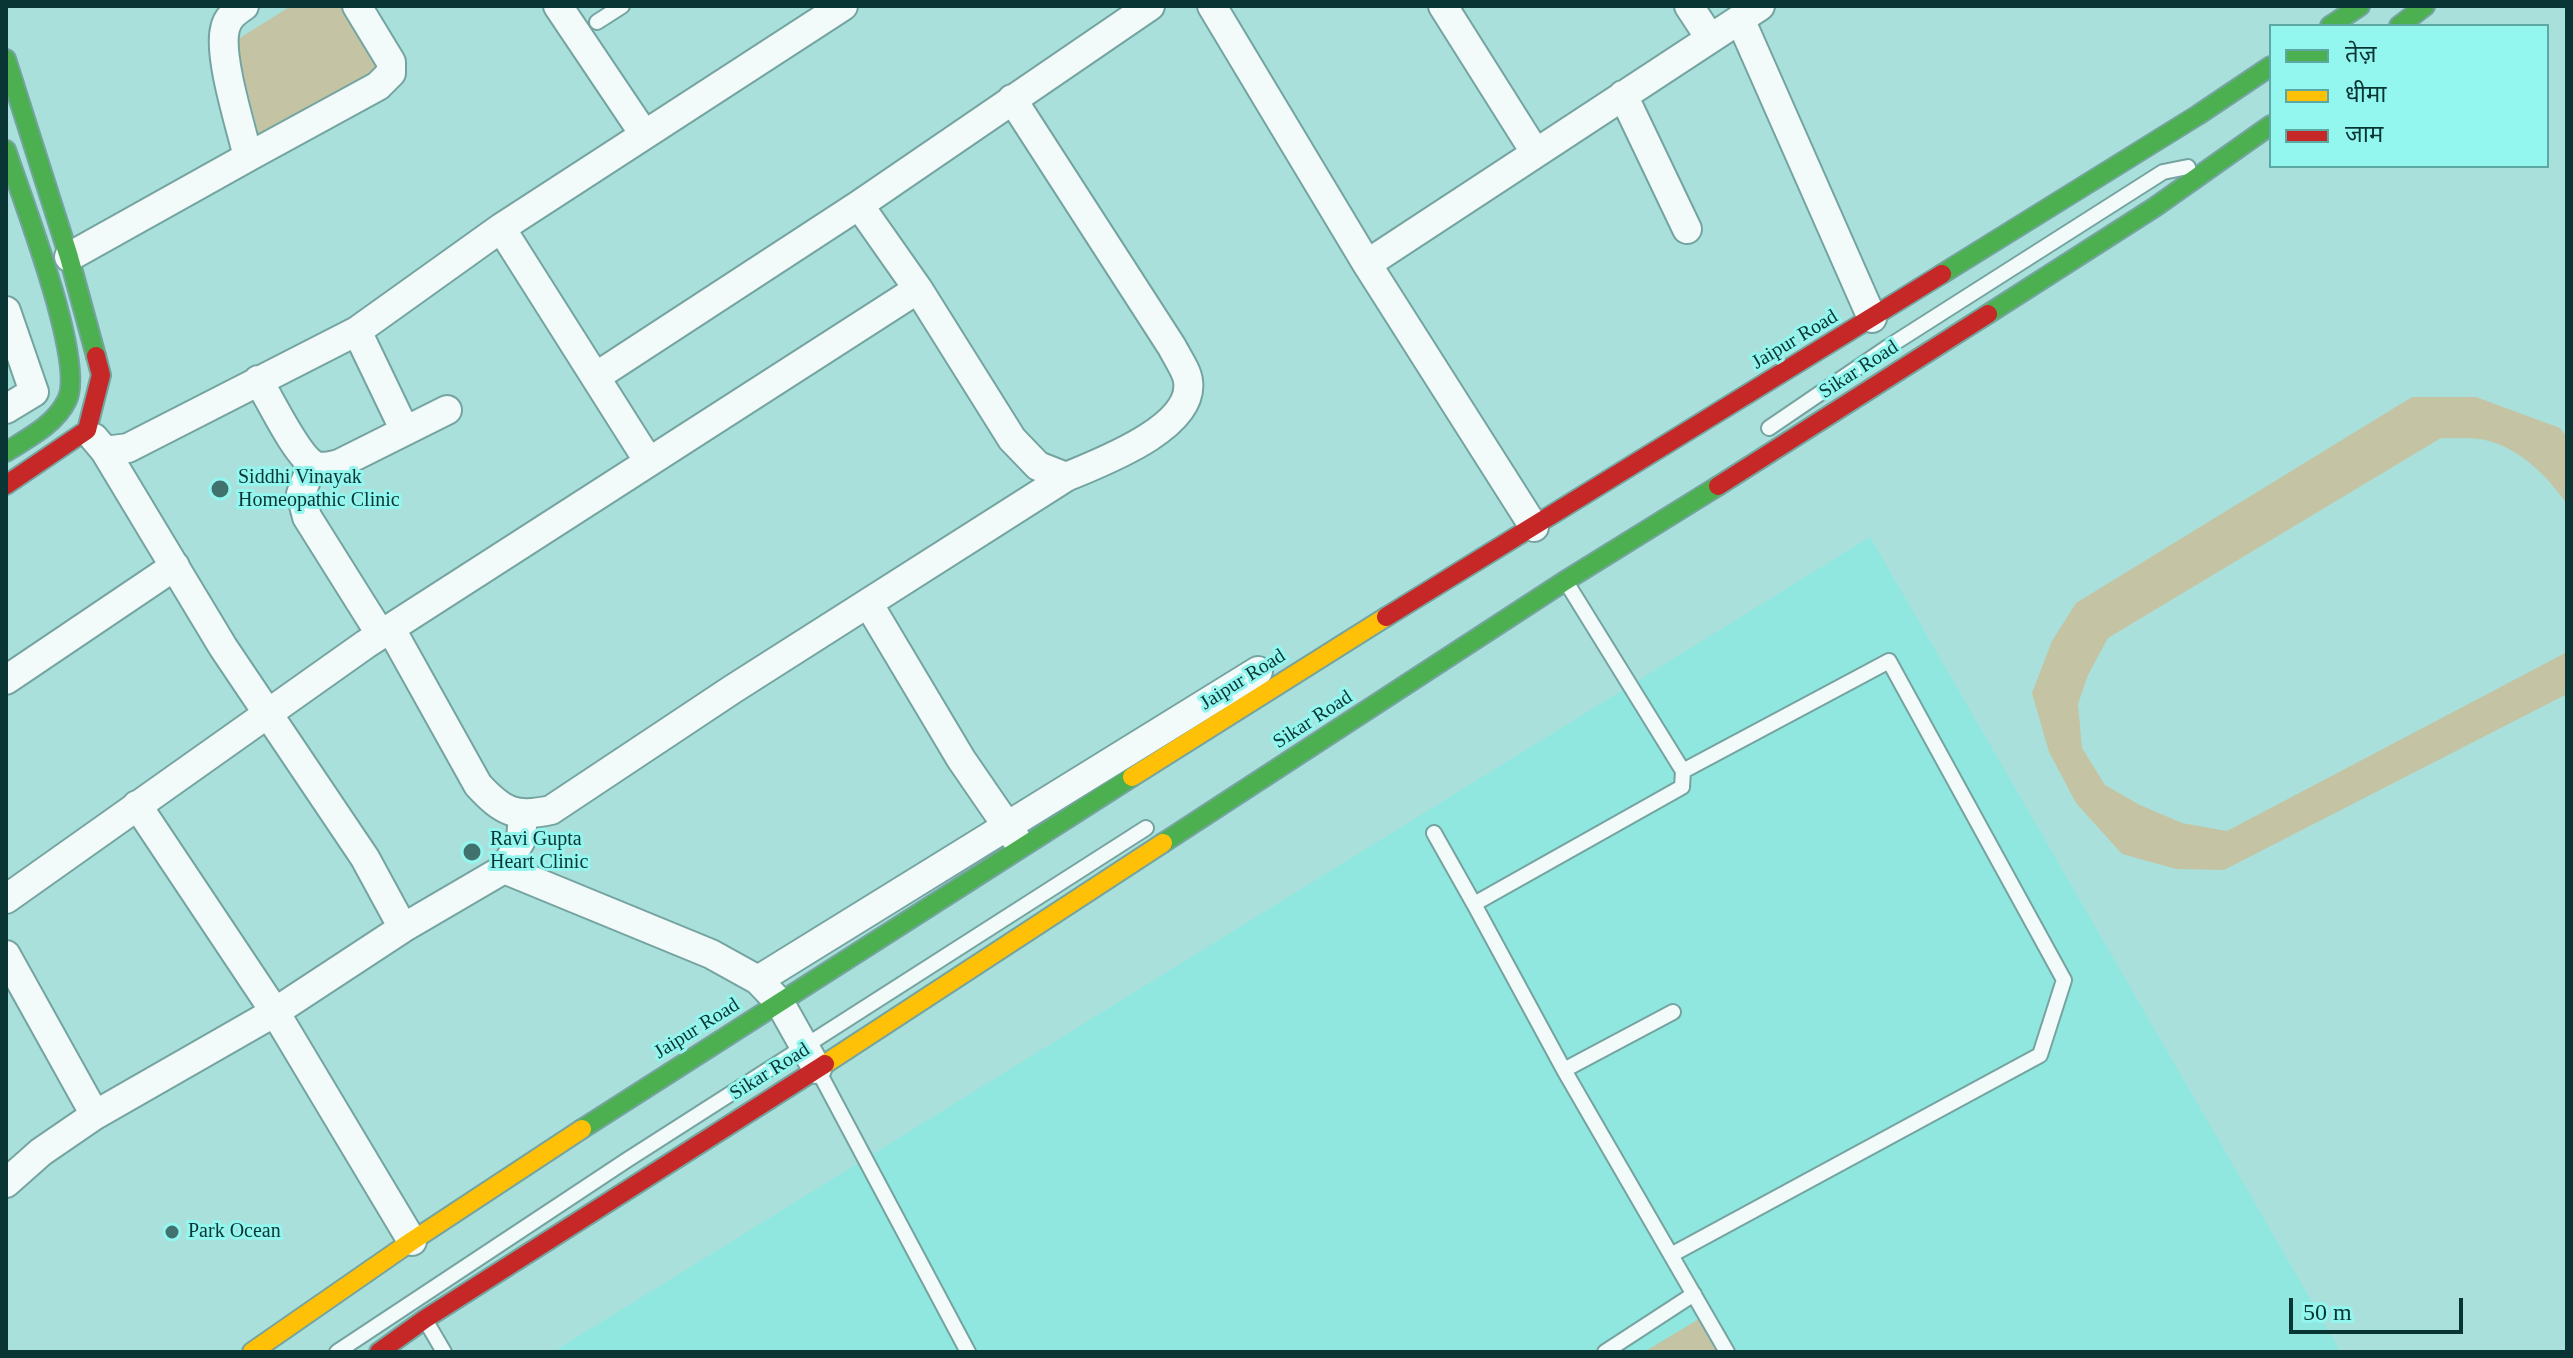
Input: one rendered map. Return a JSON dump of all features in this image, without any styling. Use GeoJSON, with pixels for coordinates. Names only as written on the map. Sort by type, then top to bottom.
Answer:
{"type":"FeatureCollection","features":[{"type":"Feature","properties":{"kind":"main road"},"geometry":{"type":"LineString","coordinates":[[2333,24],[2360,6]]}},
{"type":"Feature","properties":{"kind":"main road"},"geometry":{"type":"LineString","coordinates":[[2402,24],[2425,6]]}},
{"type":"Feature","properties":{"kind":"main road"},"geometry":{"type":"LineString","coordinates":[[6,59],[69,257],[101,375],[96,440],[6,485]]}},
{"type":"Feature","properties":{"kind":"main road","name":"Jaipur Road"},"geometry":{"type":"LineString","coordinates":[[1528,518],[1872,318],[2269,67]]}},
{"type":"Feature","properties":{"kind":"main road","name":"Sikar Road"},"geometry":{"type":"LineString","coordinates":[[379,1352],[811,1058],[1683,509],[2227,158],[2269,126]]}},
{"type":"Feature","properties":{"kind":"main road"},"geometry":{"type":"LineString","coordinates":[[6,150],[69,355],[73,378],[61,412],[6,452]]}},
{"type":"Feature","properties":{"kind":"main road","name":"Jaipur Road"},"geometry":{"type":"LineString","coordinates":[[252,1352],[412,1241],[670,1071],[780,1003],[1014,837]]}},
{"type":"Feature","properties":{"kind":"street"},"geometry":{"type":"LineString","coordinates":[[244,6],[233,13],[225,27],[223,47],[248,157]]}},
{"type":"Feature","properties":{"kind":"street"},"geometry":{"type":"LineString","coordinates":[[69,257],[378,86],[391,73],[391,62],[357,6]]}},
{"type":"Feature","properties":{"kind":"street"},"geometry":{"type":"LineString","coordinates":[[558,6],[644,134]]}},
{"type":"Feature","properties":{"kind":"street"},"geometry":{"type":"LineString","coordinates":[[96,440],[128,448],[357,331],[501,228],[843,6]]}},
{"type":"Feature","properties":{"kind":"street"},"geometry":{"type":"LineString","coordinates":[[597,376],[859,205],[1150,6]]}},
{"type":"Feature","properties":{"kind":"street"},"geometry":{"type":"LineString","coordinates":[[758,980],[1014,837],[1528,518],[1367,264],[1212,6]]}},
{"type":"Feature","properties":{"kind":"street"},"geometry":{"type":"LineString","coordinates":[[1443,6],[1535,152]]}},
{"type":"Feature","properties":{"kind":"street"},"geometry":{"type":"LineString","coordinates":[[1689,6],[1710,38]]}},
{"type":"Feature","properties":{"kind":"street"},"geometry":{"type":"LineString","coordinates":[[1367,264],[1750,12],[1872,318]]}},
{"type":"Feature","properties":{"kind":"street"},"geometry":{"type":"LineString","coordinates":[[1623,95],[1687,229]]}},
{"type":"Feature","properties":{"kind":"street"},"geometry":{"type":"LineString","coordinates":[[312,464],[301,494],[307,517],[386,632],[478,785],[496,805],[512,812],[530,815],[551,810],[1066,477],[1123,454],[1167,424],[1183,405],[1189,382],[1172,347],[1012,99]]}},
{"type":"Feature","properties":{"kind":"street"},"geometry":{"type":"LineString","coordinates":[[859,205],[918,289],[1012,439],[1038,466],[1066,477]]}},
{"type":"Feature","properties":{"kind":"street"},"geometry":{"type":"LineString","coordinates":[[501,228],[649,462]]}},
{"type":"Feature","properties":{"kind":"street"},"geometry":{"type":"LineString","coordinates":[[6,899],[386,632],[918,289]]}},
{"type":"Feature","properties":{"kind":"street"},"geometry":{"type":"LineString","coordinates":[[6,311],[34,392],[6,409]]}},
{"type":"Feature","properties":{"kind":"street"},"geometry":{"type":"LineString","coordinates":[[357,331],[405,431]]}},
{"type":"Feature","properties":{"kind":"street"},"geometry":{"type":"LineString","coordinates":[[258,380],[300,452],[312,464],[324,468],[339,464],[447,410]]}},
{"type":"Feature","properties":{"kind":"street"},"geometry":{"type":"LineString","coordinates":[[61,412],[96,440],[223,647],[365,858],[403,928]]}},
{"type":"Feature","properties":{"kind":"street"},"geometry":{"type":"LineString","coordinates":[[6,680],[175,566]]}},
{"type":"Feature","properties":{"kind":"street"},"geometry":{"type":"LineString","coordinates":[[868,603],[961,759],[1014,837]]}},
{"type":"Feature","properties":{"kind":"street"},"geometry":{"type":"LineString","coordinates":[[137,805],[275,1012],[412,1241]]}},
{"type":"Feature","properties":{"kind":"street"},"geometry":{"type":"LineString","coordinates":[[6,1183],[41,1152],[95,1115],[275,1012],[403,928],[504,869],[521,840],[523,813]]}},
{"type":"Feature","properties":{"kind":"street"},"geometry":{"type":"LineString","coordinates":[[504,869],[711,954],[758,980],[780,1003],[811,1058]]}},
{"type":"Feature","properties":{"kind":"street"},"geometry":{"type":"LineString","coordinates":[[6,955],[95,1115]]}},
{"type":"Feature","properties":{"kind":"lane"},"geometry":{"type":"LineString","coordinates":[[597,22],[622,6]]}},
{"type":"Feature","properties":{"kind":"lane"},"geometry":{"type":"LineString","coordinates":[[2163,172],[2198,115]]}},
{"type":"Feature","properties":{"kind":"lane"},"geometry":{"type":"LineString","coordinates":[[1751,440],[1888,347],[2163,172],[2227,158]]}},
{"type":"Feature","properties":{"kind":"lane"},"geometry":{"type":"LineString","coordinates":[[1474,904],[1682,787],[1683,771],[1565,581]]}},
{"type":"Feature","properties":{"kind":"lane"},"geometry":{"type":"LineString","coordinates":[[1671,1255],[2040,1055],[2064,980],[1889,661],[1683,771]]}},
{"type":"Feature","properties":{"kind":"lane"},"geometry":{"type":"LineString","coordinates":[[337,1352],[627,1160],[811,1058],[1165,816]]}},
{"type":"Feature","properties":{"kind":"lane"},"geometry":{"type":"LineString","coordinates":[[1434,833],[1564,1070],[1727,1352]]}},
{"type":"Feature","properties":{"kind":"lane"},"geometry":{"type":"LineString","coordinates":[[1564,1070],[1673,1012]]}},
{"type":"Feature","properties":{"kind":"lane"},"geometry":{"type":"LineString","coordinates":[[811,1058],[968,1352]]}},
{"type":"Feature","properties":{"kind":"lane"},"geometry":{"type":"LineString","coordinates":[[1605,1352],[1694,1294]]}},
{"type":"Feature","properties":{"kind":"lane"},"geometry":{"type":"LineString","coordinates":[[425,1319],[444,1352]]}},
{"type":"Feature","properties":{"kind":"shaded area"},"geometry":{"type":"Polygon","coordinates":[[[1870,537],[2341,1352],[553,1352],[1870,537]]]}},
{"type":"Feature","properties":{"kind":"green space"},"geometry":{"type":"Polygon","coordinates":[[[291,6],[341,6],[382,78],[259,136],[235,41],[291,6]]]}},
{"type":"Feature","properties":{"kind":"green space"},"geometry":{"type":"Polygon","coordinates":[[[2412,397],[2476,397],[2560,428],[2567,437],[2567,504],[2551,483],[2510,449],[2480,439],[2441,438],[2108,638],[2088,675],[2078,704],[2082,748],[2105,785],[2140,805],[2182,823],[2227,831],[2567,652],[2567,694],[2224,870],[2176,869],[2122,854],[2076,803],[2049,752],[2032,693],[2052,641],[2076,603],[2412,397]]]}},
{"type":"Feature","properties":{"kind":"green space"},"geometry":{"type":"Polygon","coordinates":[[[1712,1311],[1734,1352],[1644,1352],[1712,1311]]]}},
{"type":"Feature","properties":{"kind":"traffic: fast"},"geometry":{"type":"LineString","coordinates":[[2333,24],[2360,6]]}},
{"type":"Feature","properties":{"kind":"traffic: fast"},"geometry":{"type":"LineString","coordinates":[[2402,24],[2425,6]]}},
{"type":"Feature","properties":{"kind":"traffic: fast"},"geometry":{"type":"LineString","coordinates":[[6,59],[69,257],[96,356]]}},
{"type":"Feature","properties":{"kind":"traffic: fast"},"geometry":{"type":"LineString","coordinates":[[1942,274],[2269,67]]}},
{"type":"Feature","properties":{"kind":"traffic: fast"},"geometry":{"type":"LineString","coordinates":[[1988,314],[2155,207],[2269,126]]}},
{"type":"Feature","properties":{"kind":"traffic: fast"},"geometry":{"type":"LineString","coordinates":[[6,150],[60,316],[68,351],[70,380],[67,400],[56,417],[6,452]]}},
{"type":"Feature","properties":{"kind":"traffic: fast"},"geometry":{"type":"LineString","coordinates":[[1163,843],[1565,581],[1718,486]]}},
{"type":"Feature","properties":{"kind":"traffic: fast"},"geometry":{"type":"LineString","coordinates":[[582,1129],[1132,777]]}},
{"type":"Feature","properties":{"kind":"traffic: slow"},"geometry":{"type":"LineString","coordinates":[[1132,777],[1386,617]]}},
{"type":"Feature","properties":{"kind":"traffic: slow"},"geometry":{"type":"LineString","coordinates":[[825,1064],[1163,843]]}},
{"type":"Feature","properties":{"kind":"traffic: slow"},"geometry":{"type":"LineString","coordinates":[[252,1352],[582,1129]]}},
{"type":"Feature","properties":{"kind":"traffic: jam"},"geometry":{"type":"LineString","coordinates":[[1386,617],[1942,274]]}},
{"type":"Feature","properties":{"kind":"traffic: jam"},"geometry":{"type":"LineString","coordinates":[[1718,486],[1988,314]]}},
{"type":"Feature","properties":{"kind":"traffic: jam"},"geometry":{"type":"LineString","coordinates":[[6,485],[87,430],[101,375],[96,356]]}},
{"type":"Feature","properties":{"kind":"traffic: jam"},"geometry":{"type":"LineString","coordinates":[[379,1352],[425,1319],[825,1064]]}},
{"type":"Feature","properties":{"kind":"place","name":"Siddhi Vinayak Homeopathic Clinic"},"geometry":{"type":"Point","coordinates":[220,489]}},
{"type":"Feature","properties":{"kind":"place","name":"Ravi Gupta Heart Clinic"},"geometry":{"type":"Point","coordinates":[472,852]}},
{"type":"Feature","properties":{"kind":"place","name":"Park Ocean"},"geometry":{"type":"Point","coordinates":[172,1232]}}]}
